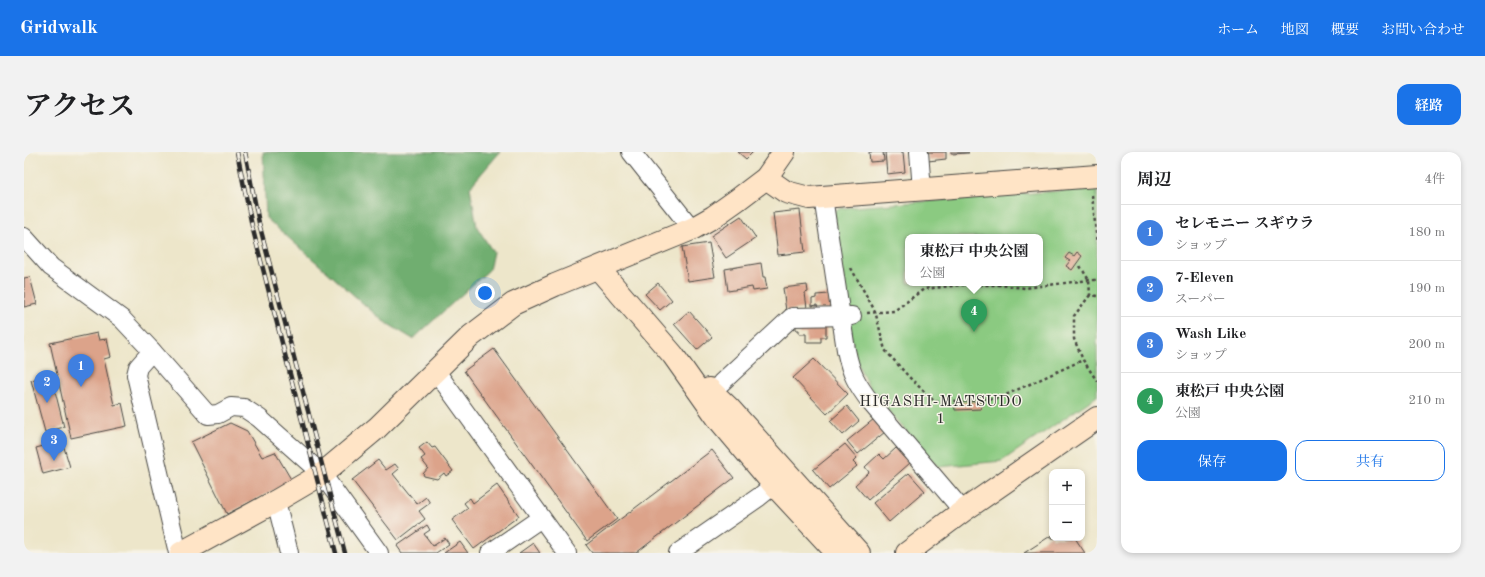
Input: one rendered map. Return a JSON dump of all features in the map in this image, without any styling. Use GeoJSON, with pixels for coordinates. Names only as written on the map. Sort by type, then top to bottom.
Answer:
{"type":"FeatureCollection","features":[{"type":"Feature","properties":{"kind":"street"},"geometry":{"type":"LineString","coordinates":[[630,152],[692,229]]}},
{"type":"Feature","properties":{"kind":"street"},"geometry":{"type":"LineString","coordinates":[[181,553],[322,474],[377,428],[471,336],[513,304],[555,285],[692,229],[738,200],[766,178],[784,152]]}},
{"type":"Feature","properties":{"kind":"street"},"geometry":{"type":"LineString","coordinates":[[919,152],[922,190]]}},
{"type":"Feature","properties":{"kind":"street"},"geometry":{"type":"LineString","coordinates":[[766,178],[786,192],[809,198],[922,190],[1094,182]]}},
{"type":"Feature","properties":{"kind":"street"},"geometry":{"type":"LineString","coordinates":[[823,197],[846,316],[851,370],[860,388],[871,403],[963,510]]}},
{"type":"Feature","properties":{"kind":"street"},"geometry":{"type":"LineString","coordinates":[[24,237],[51,267],[122,319],[208,415],[218,414],[231,406],[244,408],[259,418],[322,474],[379,553]]}},
{"type":"Feature","properties":{"kind":"street"},"geometry":{"type":"LineString","coordinates":[[598,268],[673,355],[719,420],[774,485],[837,553]]}},
{"type":"Feature","properties":{"kind":"street"},"geometry":{"type":"LineString","coordinates":[[722,383],[792,317],[846,316]]}},
{"type":"Feature","properties":{"kind":"street"},"geometry":{"type":"LineString","coordinates":[[152,351],[138,367],[136,375],[178,553]]}},
{"type":"Feature","properties":{"kind":"street"},"geometry":{"type":"LineString","coordinates":[[673,355],[730,409],[859,553]]}},
{"type":"Feature","properties":{"kind":"street"},"geometry":{"type":"LineString","coordinates":[[435,370],[567,553]]}},
{"type":"Feature","properties":{"kind":"street"},"geometry":{"type":"LineString","coordinates":[[907,553],[963,510],[1097,418]]}},
{"type":"Feature","properties":{"kind":"street"},"geometry":{"type":"LineString","coordinates":[[678,553],[774,485]]}},
{"type":"Feature","properties":{"kind":"street"},"geometry":{"type":"LineString","coordinates":[[276,501],[289,553]]}},
{"type":"Feature","properties":{"kind":"street"},"geometry":{"type":"LineString","coordinates":[[490,553],[542,518]]}},
{"type":"Feature","properties":{"kind":"path"},"geometry":{"type":"LineString","coordinates":[[1094,182],[1097,242]]}},
{"type":"Feature","properties":{"kind":"path"},"geometry":{"type":"LineString","coordinates":[[1080,266],[1089,280],[1090,295],[1074,316],[1074,339],[1083,360],[1097,381]]}},
{"type":"Feature","properties":{"kind":"path"},"geometry":{"type":"LineString","coordinates":[[847,271],[851,267],[875,311],[886,350],[909,377],[935,402],[999,398],[1083,360]]}},
{"type":"Feature","properties":{"kind":"path"},"geometry":{"type":"LineString","coordinates":[[1043,286],[1097,280]]}},
{"type":"Feature","properties":{"kind":"path"},"geometry":{"type":"LineString","coordinates":[[875,311],[894,311],[924,289],[952,286]]}},
{"type":"Feature","properties":{"kind":"path"},"geometry":{"type":"LineString","coordinates":[[1008,286],[1025,288],[1041,286]]}},
{"type":"Feature","properties":{"kind":"path"},"geometry":{"type":"LineString","coordinates":[[1090,295],[1097,296]]}},
{"type":"Feature","properties":{"kind":"green space"},"geometry":{"type":"Polygon","coordinates":[[[263,152],[500,152],[470,187],[477,227],[493,252],[489,270],[413,339],[383,321],[266,218],[263,152]]]}},
{"type":"Feature","properties":{"kind":"green space"},"geometry":{"type":"Polygon","coordinates":[[[1097,188],[1097,396],[1002,461],[938,467],[876,397],[862,374],[853,348],[834,211],[842,208],[1097,188]]]}},
{"type":"Feature","properties":{"kind":"building"},"geometry":{"type":"Polygon","coordinates":[[[738,152],[753,152],[746,159],[738,152]]]}},
{"type":"Feature","properties":{"kind":"building"},"geometry":{"type":"Polygon","coordinates":[[[869,152],[883,152],[884,161],[870,162],[869,152]]]}},
{"type":"Feature","properties":{"kind":"building"},"geometry":{"type":"Polygon","coordinates":[[[885,152],[903,152],[905,172],[887,174],[885,152]]]}},
{"type":"Feature","properties":{"kind":"building"},"geometry":{"type":"Polygon","coordinates":[[[927,152],[946,152],[946,159],[928,161],[927,152]]]}},
{"type":"Feature","properties":{"kind":"building"},"geometry":{"type":"Polygon","coordinates":[[[951,152],[968,152],[969,153],[951,154],[951,152]]]}},
{"type":"Feature","properties":{"kind":"building"},"geometry":{"type":"Polygon","coordinates":[[[800,210],[805,252],[778,255],[773,213],[800,210]]]}},
{"type":"Feature","properties":{"kind":"building"},"geometry":{"type":"Polygon","coordinates":[[[741,216],[756,238],[726,258],[711,236],[741,216]]]}},
{"type":"Feature","properties":{"kind":"building"},"geometry":{"type":"Polygon","coordinates":[[[709,243],[715,277],[688,281],[682,247],[709,243]]]}},
{"type":"Feature","properties":{"kind":"building"},"geometry":{"type":"Polygon","coordinates":[[[1077,252],[1082,256],[1072,270],[1066,266],[1070,261],[1065,258],[1069,253],[1074,256],[1077,252]]]}},
{"type":"Feature","properties":{"kind":"building"},"geometry":{"type":"Polygon","coordinates":[[[761,263],[767,289],[753,291],[752,287],[728,291],[725,269],[761,263]]]}},
{"type":"Feature","properties":{"kind":"building"},"geometry":{"type":"Polygon","coordinates":[[[30,277],[37,304],[24,307],[24,278],[30,277]]]}},
{"type":"Feature","properties":{"kind":"building"},"geometry":{"type":"Polygon","coordinates":[[[658,283],[672,300],[660,310],[645,294],[658,283]]]}},
{"type":"Feature","properties":{"kind":"building"},"geometry":{"type":"Polygon","coordinates":[[[807,285],[808,292],[805,293],[807,308],[786,311],[783,288],[807,285]]]}},
{"type":"Feature","properties":{"kind":"building"},"geometry":{"type":"Polygon","coordinates":[[[829,294],[830,309],[818,310],[817,305],[812,306],[812,299],[816,298],[816,295],[829,294]]]}},
{"type":"Feature","properties":{"kind":"building"},"geometry":{"type":"Polygon","coordinates":[[[689,311],[712,337],[697,350],[674,324],[689,311]]]}},
{"type":"Feature","properties":{"kind":"building"},"geometry":{"type":"Polygon","coordinates":[[[796,323],[826,323],[826,337],[821,337],[821,342],[806,342],[806,334],[799,334],[799,330],[796,330],[796,323]]]}},
{"type":"Feature","properties":{"kind":"building"},"geometry":{"type":"Polygon","coordinates":[[[97,333],[99,340],[107,339],[111,357],[104,359],[114,405],[122,403],[127,426],[71,438],[50,343],[97,333]]]}},
{"type":"Feature","properties":{"kind":"building"},"geometry":{"type":"Polygon","coordinates":[[[494,349],[617,519],[587,541],[464,371],[494,349]]]}},
{"type":"Feature","properties":{"kind":"building"},"geometry":{"type":"Polygon","coordinates":[[[814,359],[848,394],[827,414],[793,378],[814,359]]]}},
{"type":"Feature","properties":{"kind":"building"},"geometry":{"type":"Polygon","coordinates":[[[51,375],[64,427],[45,432],[31,380],[51,375]]]}},
{"type":"Feature","properties":{"kind":"building"},"geometry":{"type":"Polygon","coordinates":[[[980,401],[981,409],[955,410],[954,403],[980,401]]]}},
{"type":"Feature","properties":{"kind":"building"},"geometry":{"type":"Polygon","coordinates":[[[847,406],[859,421],[843,435],[830,421],[847,406]]]}},
{"type":"Feature","properties":{"kind":"building"},"geometry":{"type":"Polygon","coordinates":[[[874,419],[885,432],[858,454],[847,441],[874,419]]]}},
{"type":"Feature","properties":{"kind":"building"},"geometry":{"type":"Polygon","coordinates":[[[230,423],[247,431],[262,457],[275,452],[292,481],[227,514],[191,442],[230,423]]]}},
{"type":"Feature","properties":{"kind":"building"},"geometry":{"type":"Polygon","coordinates":[[[62,441],[70,467],[43,474],[36,448],[62,441]]]}},
{"type":"Feature","properties":{"kind":"building"},"geometry":{"type":"Polygon","coordinates":[[[427,442],[432,448],[435,447],[453,471],[446,476],[444,473],[437,479],[424,476],[423,474],[428,468],[421,459],[425,456],[419,448],[427,442]]]}},
{"type":"Feature","properties":{"kind":"building"},"geometry":{"type":"Polygon","coordinates":[[[845,444],[857,458],[853,462],[857,466],[829,489],[813,470],[845,444]]]}},
{"type":"Feature","properties":{"kind":"building"},"geometry":{"type":"Polygon","coordinates":[[[896,448],[910,463],[868,500],[855,485],[869,472],[865,467],[879,454],[884,459],[896,448]]]}},
{"type":"Feature","properties":{"kind":"building"},"geometry":{"type":"Polygon","coordinates":[[[712,450],[734,478],[636,553],[592,553],[586,545],[712,450]]]}},
{"type":"Feature","properties":{"kind":"building"},"geometry":{"type":"Polygon","coordinates":[[[378,460],[386,470],[395,464],[399,469],[393,474],[417,504],[426,497],[430,503],[419,511],[425,519],[398,540],[352,480],[378,460]]]}},
{"type":"Feature","properties":{"kind":"building"},"geometry":{"type":"Polygon","coordinates":[[[909,473],[925,491],[889,522],[873,503],[909,473]]]}},
{"type":"Feature","properties":{"kind":"building"},"geometry":{"type":"Polygon","coordinates":[[[497,485],[519,516],[474,549],[452,520],[468,508],[464,503],[470,498],[473,503],[497,485]]]}},
{"type":"Feature","properties":{"kind":"building"},"geometry":{"type":"Polygon","coordinates":[[[427,525],[430,530],[424,534],[433,546],[445,538],[449,544],[436,553],[402,553],[397,546],[427,525]]]}},
{"type":"Feature","properties":{"kind":"building"},"geometry":{"type":"Polygon","coordinates":[[[1049,537],[1049,541],[1077,541],[1085,553],[1024,553],[1049,537]]]}},
{"type":"Feature","properties":{"kind":"building"},"geometry":{"type":"Polygon","coordinates":[[[460,542],[468,553],[444,553],[460,542]]]}},
{"type":"Feature","properties":{"kind":"building"},"geometry":{"type":"Polygon","coordinates":[[[533,543],[540,553],[519,553],[533,543]]]}},
{"type":"Feature","properties":{"kind":"railway"},"geometry":{"type":"LineString","coordinates":[[237,152],[252,226],[336,553]]}},
{"type":"Feature","properties":{"kind":"railway"},"geometry":{"type":"LineString","coordinates":[[245,152],[259,223],[345,553]]}},
{"type":"Feature","properties":{"kind":"place","name":"東松戸 中央公園"},"geometry":{"type":"Point","coordinates":[974,332]}},
{"type":"Feature","properties":{"kind":"place","name":"セレモニー スギウラ"},"geometry":{"type":"Point","coordinates":[81,387]}},
{"type":"Feature","properties":{"kind":"place","name":"7-Eleven"},"geometry":{"type":"Point","coordinates":[47,403]}},
{"type":"Feature","properties":{"kind":"place","name":"Wash Like"},"geometry":{"type":"Point","coordinates":[54,461]}},
{"type":"Feature","properties":{"kind":"district","name":"HIGASHI-MATSUDO 1"},"geometry":{"type":"Point","coordinates":[941,410]}}]}
